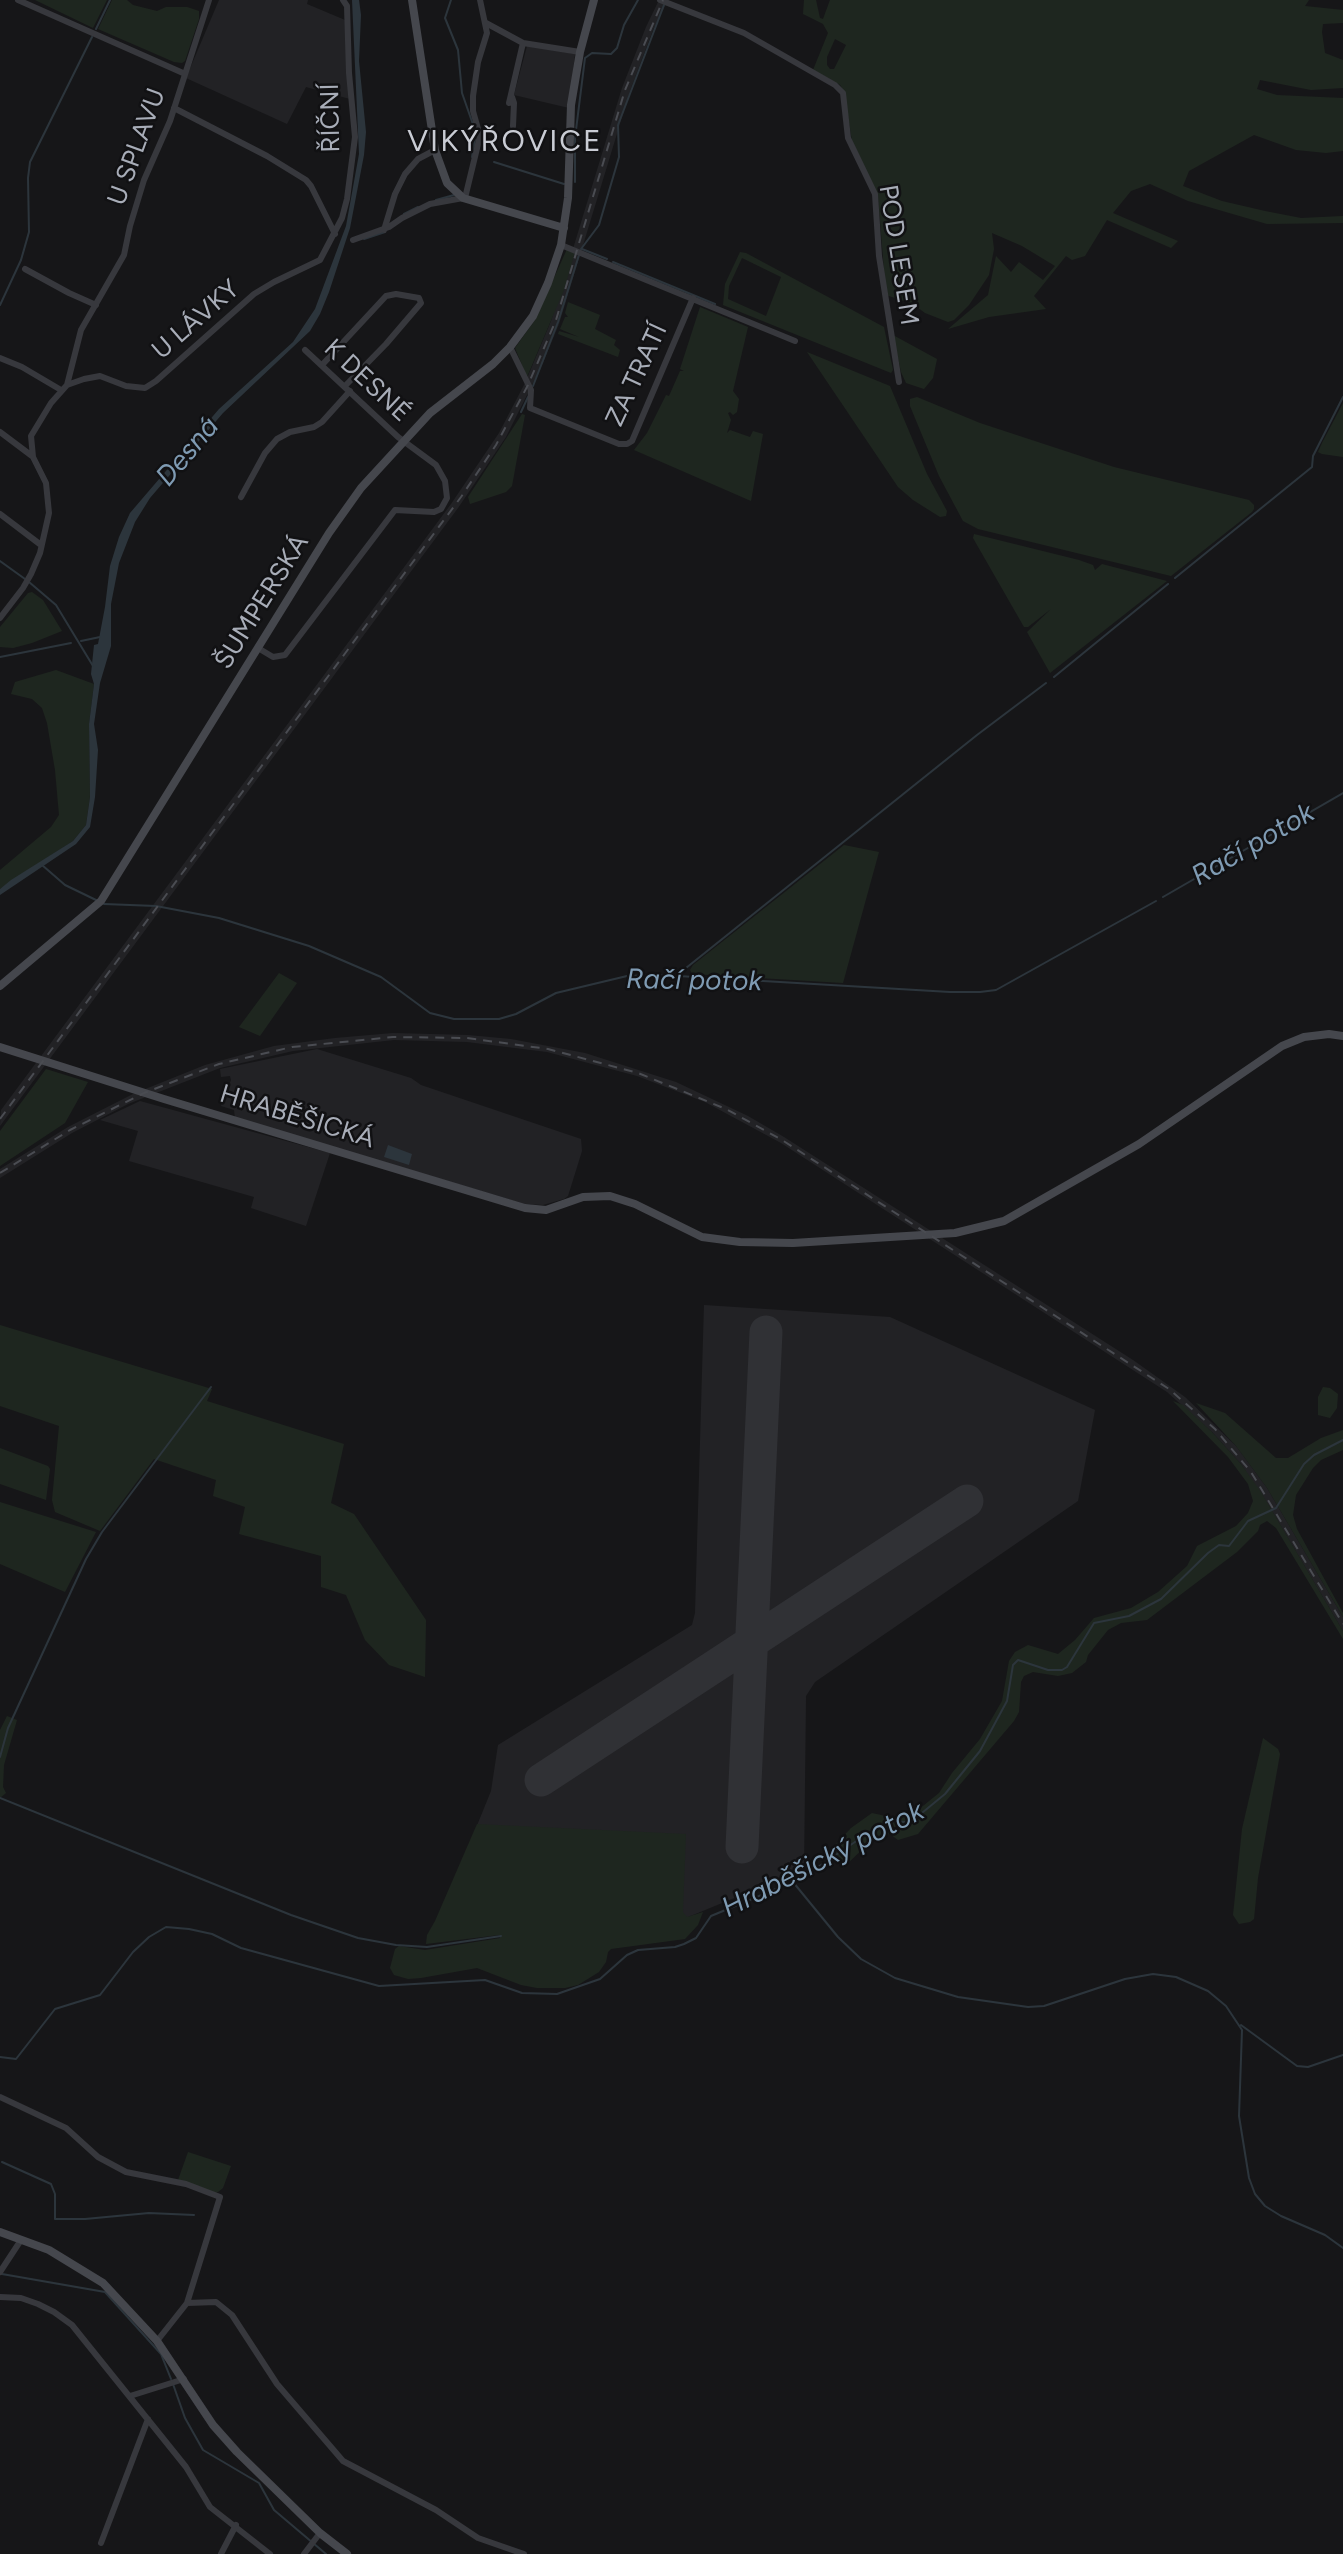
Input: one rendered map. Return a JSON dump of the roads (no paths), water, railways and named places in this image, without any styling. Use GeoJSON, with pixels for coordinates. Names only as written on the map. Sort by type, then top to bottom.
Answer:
{"type":"FeatureCollection","features":[{"type":"Feature","properties":{"kind":"street"},"geometry":{"type":"LineString","coordinates":[[18,0],[184,73]]}},
{"type":"Feature","properties":{"kind":"street","name":"U SPLAVU"},"geometry":{"type":"LineString","coordinates":[[33,457],[31,436],[51,403],[64,388],[81,330],[124,255],[144,180],[174,108],[209,0]]}},
{"type":"Feature","properties":{"kind":"street","name":"ŘÍČNÍ"},"geometry":{"type":"LineString","coordinates":[[335,234],[347,200],[355,136],[349,73],[347,6],[343,0]]}},
{"type":"Feature","properties":{"kind":"street"},"geometry":{"type":"LineString","coordinates":[[412,0],[435,150],[444,178],[460,196],[564,228]]}},
{"type":"Feature","properties":{"kind":"street"},"geometry":{"type":"LineString","coordinates":[[460,196],[480,136],[473,111],[478,62],[487,33],[480,0]]}},
{"type":"Feature","properties":{"kind":"street","name":"ŠUMPERSKÁ"},"geometry":{"type":"LineString","coordinates":[[0,986],[100,903],[337,520],[361,488],[430,413],[493,364],[510,347],[533,316],[561,245],[568,198],[571,105],[580,52],[594,0]]}},
{"type":"Feature","properties":{"kind":"street","name":"POD LESEM"},"geometry":{"type":"LineString","coordinates":[[660,0],[744,33],[835,85],[843,93],[848,138],[876,199],[879,256],[899,382]]}},
{"type":"Feature","properties":{"kind":"street"},"geometry":{"type":"LineString","coordinates":[[486,23],[523,43],[580,52]]}},
{"type":"Feature","properties":{"kind":"street"},"geometry":{"type":"LineString","coordinates":[[513,126],[514,103],[510,99],[523,43]]}},
{"type":"Feature","properties":{"kind":"street"},"geometry":{"type":"LineString","coordinates":[[174,108],[267,156],[306,180],[335,234]]}},
{"type":"Feature","properties":{"kind":"street"},"geometry":{"type":"LineString","coordinates":[[386,228],[395,194],[405,174],[418,159],[435,150]]}},
{"type":"Feature","properties":{"kind":"street"},"geometry":{"type":"LineString","coordinates":[[353,240],[386,228],[430,204],[460,196]]}},
{"type":"Feature","properties":{"kind":"street","name":"U LÁVKY"},"geometry":{"type":"LineString","coordinates":[[64,388],[84,379],[100,376],[127,386],[145,388],[254,294],[320,260],[335,234]]}},
{"type":"Feature","properties":{"kind":"street","name":"ZA TRATÍ"},"geometry":{"type":"LineString","coordinates":[[510,347],[531,390],[530,408],[619,444],[632,441],[693,298],[561,245]]}},
{"type":"Feature","properties":{"kind":"street"},"geometry":{"type":"LineString","coordinates":[[25,269],[96,305]]}},
{"type":"Feature","properties":{"kind":"street"},"geometry":{"type":"LineString","coordinates":[[241,496],[265,453],[277,439],[322,422],[421,303],[419,298],[396,294],[386,296],[322,365]]}},
{"type":"Feature","properties":{"kind":"street"},"geometry":{"type":"LineString","coordinates":[[693,298],[795,341]]}},
{"type":"Feature","properties":{"kind":"street","name":"K DESNÉ"},"geometry":{"type":"LineString","coordinates":[[258,649],[273,657],[287,654],[395,510],[434,512],[446,503],[447,491],[436,465],[403,441],[305,350]]}},
{"type":"Feature","properties":{"kind":"street"},"geometry":{"type":"LineString","coordinates":[[0,358],[64,388]]}},
{"type":"Feature","properties":{"kind":"street"},"geometry":{"type":"LineString","coordinates":[[0,432],[33,457],[46,483],[49,506],[41,545],[31,574],[0,618]]}},
{"type":"Feature","properties":{"kind":"street"},"geometry":{"type":"LineString","coordinates":[[0,514],[41,545]]}},
{"type":"Feature","properties":{"kind":"street","name":"HRABĚŠICKÁ"},"geometry":{"type":"LineString","coordinates":[[0,1046],[186,1106],[526,1208],[546,1210],[583,1197],[610,1196],[623,1199],[687,1231],[710,1238],[740,1242],[822,1242],[970,1231],[1020,1213],[1139,1144],[1282,1046],[1304,1037],[1343,1036]]}},
{"type":"Feature","properties":{"kind":"street"},"geometry":{"type":"LineString","coordinates":[[0,2097],[66,2127],[98,2157],[126,2172],[186,2184],[220,2197],[187,2303],[158,2341]]}},
{"type":"Feature","properties":{"kind":"street"},"geometry":{"type":"LineString","coordinates":[[0,2232],[48,2250],[103,2283],[158,2341],[177,2382],[237,2452],[320,2533],[347,2554]]}},
{"type":"Feature","properties":{"kind":"street"},"geometry":{"type":"LineString","coordinates":[[0,2272],[21,2241]]}},
{"type":"Feature","properties":{"kind":"street"},"geometry":{"type":"LineString","coordinates":[[0,2297],[20,2298],[38,2304],[67,2321],[186,2467],[210,2507],[270,2554]]}},
{"type":"Feature","properties":{"kind":"street"},"geometry":{"type":"LineString","coordinates":[[187,2303],[216,2302],[232,2315],[277,2384],[343,2461],[436,2510],[478,2538],[524,2554]]}},
{"type":"Feature","properties":{"kind":"street"},"geometry":{"type":"LineString","coordinates":[[130,2396],[177,2382]]}},
{"type":"Feature","properties":{"kind":"street"},"geometry":{"type":"LineString","coordinates":[[101,2543],[148,2419]]}},
{"type":"Feature","properties":{"kind":"street"},"geometry":{"type":"LineString","coordinates":[[221,2554],[236,2525]]}},
{"type":"Feature","properties":{"kind":"street"},"geometry":{"type":"LineString","coordinates":[[304,2554],[320,2533]]}},
{"type":"Feature","properties":{"kind":"water","name":"Desná"},"geometry":{"type":"Polygon","coordinates":[[[352,0],[359,0],[361,15],[359,61],[366,132],[350,228],[329,292],[310,331],[223,413],[150,498],[135,522],[119,563],[111,604],[111,646],[100,683],[94,724],[98,750],[90,827],[76,844],[0,895],[0,889],[11,880],[73,841],[86,825],[90,797],[89,724],[94,684],[91,674],[94,645],[98,644],[110,566],[130,513],[219,409],[293,342],[315,309],[346,226],[359,154],[352,0]]]}},
{"type":"Feature","properties":{"kind":"water"},"geometry":{"type":"Polygon","coordinates":[[[388,1145],[412,1154],[409,1165],[384,1157],[388,1145]]]}},
{"type":"Feature","properties":{"kind":"waterway"},"geometry":{"type":"LineString","coordinates":[[96,29],[110,0]]}},
{"type":"Feature","properties":{"kind":"waterway"},"geometry":{"type":"LineString","coordinates":[[451,0],[445,18],[458,50],[462,93],[476,133],[472,157]]}},
{"type":"Feature","properties":{"kind":"waterway"},"geometry":{"type":"LineString","coordinates":[[575,182],[575,138],[585,58],[592,53],[611,54],[617,48],[624,25],[638,0]]}},
{"type":"Feature","properties":{"kind":"waterway"},"geometry":{"type":"LineString","coordinates":[[581,249],[599,225],[619,157],[618,125],[664,5]]}},
{"type":"Feature","properties":{"kind":"waterway"},"geometry":{"type":"LineString","coordinates":[[0,305],[21,260],[29,232],[30,162],[92,37]]}},
{"type":"Feature","properties":{"kind":"waterway"},"geometry":{"type":"LineString","coordinates":[[494,162],[564,184]]}},
{"type":"Feature","properties":{"kind":"waterway"},"geometry":{"type":"LineString","coordinates":[[436,200],[454,195]]}},
{"type":"Feature","properties":{"kind":"waterway"},"geometry":{"type":"LineString","coordinates":[[404,214],[418,207]]}},
{"type":"Feature","properties":{"kind":"waterway"},"geometry":{"type":"LineString","coordinates":[[364,239],[385,232]]}},
{"type":"Feature","properties":{"kind":"waterway"},"geometry":{"type":"LineString","coordinates":[[582,249],[607,259]]}},
{"type":"Feature","properties":{"kind":"waterway"},"geometry":{"type":"LineString","coordinates":[[533,386],[558,322],[579,255]]}},
{"type":"Feature","properties":{"kind":"waterway"},"geometry":{"type":"LineString","coordinates":[[613,262],[715,304]]}},
{"type":"Feature","properties":{"kind":"waterway"},"geometry":{"type":"LineString","coordinates":[[521,412],[528,397]]}},
{"type":"Feature","properties":{"kind":"waterway"},"geometry":{"type":"LineString","coordinates":[[1175,578],[1312,467],[1313,456],[1343,397]]}},
{"type":"Feature","properties":{"kind":"waterway"},"geometry":{"type":"LineString","coordinates":[[0,561],[25,579]]}},
{"type":"Feature","properties":{"kind":"waterway"},"geometry":{"type":"LineString","coordinates":[[29,582],[56,605],[93,666]]}},
{"type":"Feature","properties":{"kind":"waterway"},"geometry":{"type":"LineString","coordinates":[[1054,677],[1168,584]]}},
{"type":"Feature","properties":{"kind":"waterway"},"geometry":{"type":"LineString","coordinates":[[81,641],[100,637]]}},
{"type":"Feature","properties":{"kind":"waterway"},"geometry":{"type":"LineString","coordinates":[[0,657],[71,643]]}},
{"type":"Feature","properties":{"kind":"waterway"},"geometry":{"type":"LineString","coordinates":[[676,976],[1046,683]]}},
{"type":"Feature","properties":{"kind":"waterway","name":"Račí potok"},"geometry":{"type":"LineString","coordinates":[[1163,897],[1343,793]]}},
{"type":"Feature","properties":{"kind":"waterway","name":"Račí potok"},"geometry":{"type":"LineString","coordinates":[[42,865],[65,885],[96,900]]}},
{"type":"Feature","properties":{"kind":"waterway","name":"Račí potok"},"geometry":{"type":"LineString","coordinates":[[104,904],[156,906],[219,918],[309,946],[381,977],[430,1013],[454,1019],[499,1019],[516,1014],[556,993],[627,976],[661,975],[950,992],[996,990],[1156,901]]}},
{"type":"Feature","properties":{"kind":"waterway"},"geometry":{"type":"LineString","coordinates":[[0,1757],[8,1728],[86,1559],[102,1532],[211,1387]]}},
{"type":"Feature","properties":{"kind":"waterway","name":"Hraběšický potok"},"geometry":{"type":"LineString","coordinates":[[0,2057],[16,2059],[55,2009],[100,1995],[133,1952],[149,1937],[166,1927],[212,1934],[241,1948],[379,1986],[485,1980],[522,1993],[557,1994],[600,1979],[627,1955],[638,1950],[684,1944],[696,1938],[711,1916],[793,1882],[880,1825],[892,1821],[905,1822],[917,1817],[945,1794],[980,1751],[1007,1701],[1013,1665],[1018,1660],[1048,1670],[1062,1670],[1067,1667],[1094,1623],[1129,1616],[1161,1599],[1208,1553],[1219,1545],[1229,1546],[1248,1521],[1276,1508],[1304,1464],[1314,1455],[1343,1440]]}},
{"type":"Feature","properties":{"kind":"waterway"},"geometry":{"type":"LineString","coordinates":[[0,1798],[291,1915],[358,1938],[427,1947],[501,1936]]}},
{"type":"Feature","properties":{"kind":"waterway"},"geometry":{"type":"LineString","coordinates":[[793,1882],[838,1937],[861,1959],[895,1978],[958,1997],[1028,2007],[1044,2006],[1125,1979],[1153,1974],[1176,1977],[1208,1991],[1226,2006],[1242,2030],[1239,2116],[1249,2178],[1255,2194],[1265,2206],[1281,2216],[1325,2235],[1343,2248]]}},
{"type":"Feature","properties":{"kind":"waterway"},"geometry":{"type":"LineString","coordinates":[[1241,2025],[1297,2066],[1308,2067],[1343,2055]]}},
{"type":"Feature","properties":{"kind":"waterway"},"geometry":{"type":"LineString","coordinates":[[2,2162],[51,2184],[55,2194],[55,2219],[149,2213],[194,2215]]}},
{"type":"Feature","properties":{"kind":"waterway"},"geometry":{"type":"LineString","coordinates":[[2,2274],[105,2292],[161,2354],[171,2379]]}},
{"type":"Feature","properties":{"kind":"waterway"},"geometry":{"type":"LineString","coordinates":[[173,2384],[185,2418],[203,2450],[259,2483],[274,2510],[326,2554]]}},
{"type":"Feature","properties":{"kind":"railway"},"geometry":{"type":"LineString","coordinates":[[0,1119],[461,497],[496,445],[528,385],[556,320],[625,90],[663,0]]}},
{"type":"Feature","properties":{"kind":"railway"},"geometry":{"type":"LineString","coordinates":[[0,1173],[70,1130],[144,1093],[219,1064],[292,1047],[393,1037],[467,1038],[548,1049],[638,1073],[726,1109],[782,1140],[1169,1389],[1215,1429],[1251,1472],[1343,1624]]}},
{"type":"Feature","properties":{"kind":"district","name":"VIKÝŘOVICE"},"geometry":{"type":"Point","coordinates":[505,142]}}]}
